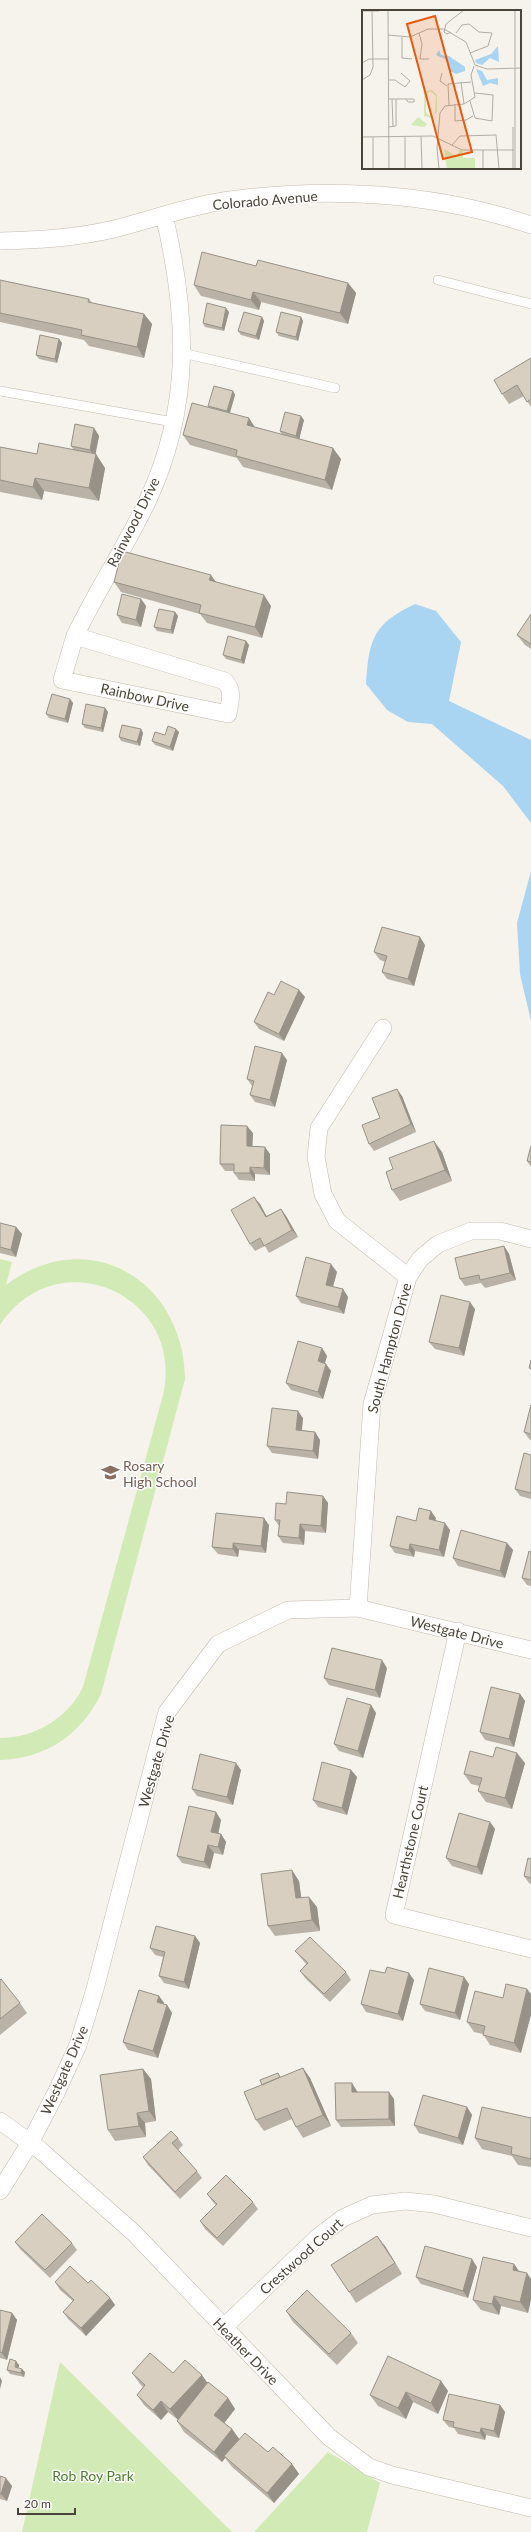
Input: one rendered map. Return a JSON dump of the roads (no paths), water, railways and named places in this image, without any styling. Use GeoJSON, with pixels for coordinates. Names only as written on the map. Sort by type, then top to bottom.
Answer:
{"type":"FeatureCollection","features":[{"type":"Feature","properties":{"kind":"street","name":"Colorado Avenue"},"geometry":{"type":"LineString","coordinates":[[0,241],[58,240],[113,229],[164,215],[222,202],[339,194],[397,196],[457,206],[531,225]]}},
{"type":"Feature","properties":{"kind":"street","name":"Rainwood Drive"},"geometry":{"type":"LineString","coordinates":[[62,680],[75,636],[146,502],[160,469],[173,422],[179,394],[182,353],[179,284],[164,215]]}},
{"type":"Feature","properties":{"kind":"street","name":"Rainbow Drive"},"geometry":{"type":"LineString","coordinates":[[62,680],[228,714],[232,696],[230,688],[225,681],[75,636]]}},
{"type":"Feature","properties":{"kind":"street"},"geometry":{"type":"LineString","coordinates":[[383,1028],[319,1128],[316,1157],[323,1194],[337,1221],[408,1277]]}},
{"type":"Feature","properties":{"kind":"street","name":"South Hampton Drive"},"geometry":{"type":"LineString","coordinates":[[358,1608],[372,1404],[408,1277],[420,1259],[438,1244],[471,1231],[500,1231],[531,1239]]}},
{"type":"Feature","properties":{"kind":"street","name":"Westgate Drive"},"geometry":{"type":"LineString","coordinates":[[0,2191],[30,2142],[58,2091],[78,2045],[95,1989],[167,1712],[218,1644],[288,1610],[358,1608],[458,1631],[531,1650]]}},
{"type":"Feature","properties":{"kind":"street","name":"Hearthstone Court"},"geometry":{"type":"LineString","coordinates":[[458,1631],[394,1915],[531,1949]]}},
{"type":"Feature","properties":{"kind":"street","name":"Heather Drive"},"geometry":{"type":"LineString","coordinates":[[0,2121],[30,2142],[134,2233],[223,2328],[329,2437],[369,2467],[392,2476],[531,2508]]}},
{"type":"Feature","properties":{"kind":"street","name":"Crestwood Court"},"geometry":{"type":"LineString","coordinates":[[223,2328],[318,2237],[343,2218],[372,2205],[405,2201],[434,2204],[531,2228]]}},
{"type":"Feature","properties":{"kind":"lane"},"geometry":{"type":"LineString","coordinates":[[438,280],[531,304]]}},
{"type":"Feature","properties":{"kind":"lane"},"geometry":{"type":"LineString","coordinates":[[182,353],[334,388]]}},
{"type":"Feature","properties":{"kind":"lane"},"geometry":{"type":"LineString","coordinates":[[0,391],[173,422]]}},
{"type":"Feature","properties":{"kind":"water"},"geometry":{"type":"Polygon","coordinates":[[[415,604],[436,611],[461,642],[449,701],[531,740],[531,823],[503,786],[432,724],[408,722],[387,710],[366,684],[369,655],[376,635],[382,626],[390,619],[401,611],[415,604]]]}},
{"type":"Feature","properties":{"kind":"water"},"geometry":{"type":"Polygon","coordinates":[[[531,871],[531,1021],[520,974],[517,923],[531,871]]]}},
{"type":"Feature","properties":{"kind":"place","name":"Rosary High School"},"geometry":{"type":"Point","coordinates":[110,1473]}},
{"type":"Feature","properties":{"kind":"park label","name":"Rob Roy Park"},"geometry":{"type":"Point","coordinates":[93,2475]}}]}
